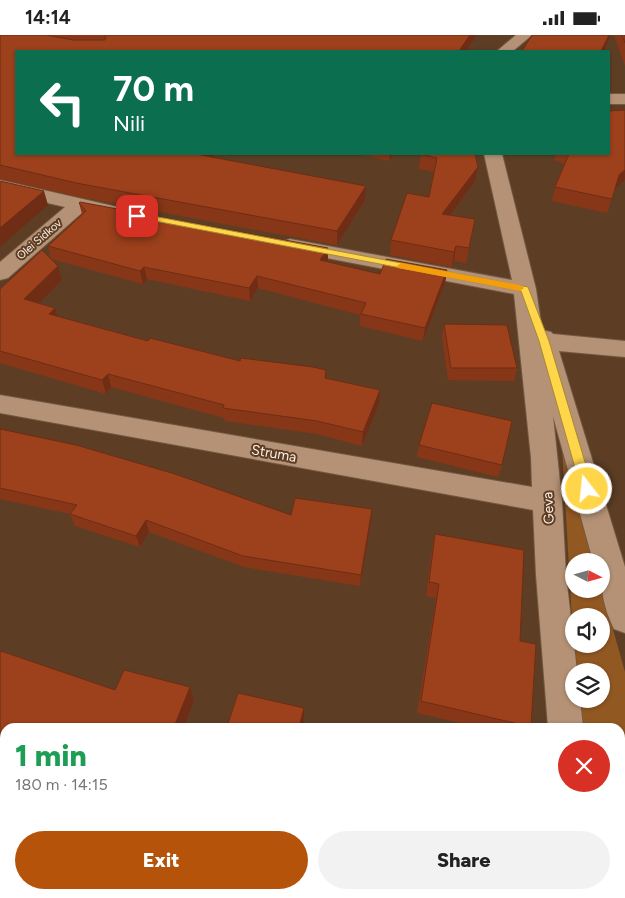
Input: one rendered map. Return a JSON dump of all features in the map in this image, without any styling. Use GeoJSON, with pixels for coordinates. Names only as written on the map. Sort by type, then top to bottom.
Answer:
{"type":"FeatureCollection","features":[{"type":"Feature","properties":{"kind":"street"},"geometry":{"type":"LineString","coordinates":[[505,50],[525,35]]}},
{"type":"Feature","properties":{"kind":"street"},"geometry":{"type":"LineString","coordinates":[[610,99],[625,99]]}},
{"type":"Feature","properties":{"kind":"street","name":"Geva"},"geometry":{"type":"LineString","coordinates":[[493,155],[537,341],[625,619]]}},
{"type":"Feature","properties":{"kind":"street"},"geometry":{"type":"LineString","coordinates":[[0,186],[79,205],[137,216]]}},
{"type":"Feature","properties":{"kind":"street","name":"Olei Sidkov"},"geometry":{"type":"LineString","coordinates":[[0,273],[79,205]]}},
{"type":"Feature","properties":{"kind":"street"},"geometry":{"type":"LineString","coordinates":[[272,241],[525,289]]}},
{"type":"Feature","properties":{"kind":"street"},"geometry":{"type":"LineString","coordinates":[[537,341],[625,349]]}},
{"type":"Feature","properties":{"kind":"street","name":"Geva"},"geometry":{"type":"LineString","coordinates":[[537,341],[551,575],[566,723]]}},
{"type":"Feature","properties":{"kind":"street","name":"Struma"},"geometry":{"type":"LineString","coordinates":[[0,404],[548,501]]}},
{"type":"Feature","properties":{"kind":"shaded area"},"geometry":{"type":"Polygon","coordinates":[[[562,446],[592,553],[568,553],[562,446]]]}},
{"type":"Feature","properties":{"kind":"shaded area"},"geometry":{"type":"Polygon","coordinates":[[[571,598],[604,598],[607,608],[571,608],[571,598]]]}},
{"type":"Feature","properties":{"kind":"shaded area"},"geometry":{"type":"Polygon","coordinates":[[[610,619],[625,672],[625,723],[582,723],[580,708],[610,708],[610,663],[575,663],[574,653],[610,653],[610,619]]]}},
{"type":"Feature","properties":{"kind":"building"},"geometry":{"type":"Polygon","coordinates":[[[0,35],[46,35],[73,40],[105,40],[104,35],[470,35],[460,50],[15,50],[15,155],[201,155],[366,186],[337,231],[76,183],[0,165],[0,35]]]}},
{"type":"Feature","properties":{"kind":"building"},"geometry":{"type":"Polygon","coordinates":[[[532,35],[609,35],[602,50],[523,50],[532,35]]]}},
{"type":"Feature","properties":{"kind":"building"},"geometry":{"type":"Polygon","coordinates":[[[625,110],[625,170],[619,175],[612,199],[555,187],[569,155],[610,155],[610,111],[625,110]]]}},
{"type":"Feature","properties":{"kind":"building"},"geometry":{"type":"Polygon","coordinates":[[[424,155],[475,155],[478,167],[442,214],[475,219],[469,248],[456,246],[454,252],[391,240],[407,193],[429,197],[437,158],[424,155]]]}},
{"type":"Feature","properties":{"kind":"building"},"geometry":{"type":"Polygon","coordinates":[[[0,181],[44,191],[0,228],[0,181]]]}},
{"type":"Feature","properties":{"kind":"building"},"geometry":{"type":"Polygon","coordinates":[[[80,202],[328,248],[320,260],[380,274],[386,259],[447,270],[425,328],[361,314],[366,303],[257,276],[249,288],[144,267],[140,271],[48,246],[86,211],[80,202]]]}},
{"type":"Feature","properties":{"kind":"building"},"geometry":{"type":"Polygon","coordinates":[[[42,250],[58,266],[24,299],[55,308],[49,314],[148,341],[150,338],[240,361],[241,358],[313,367],[326,370],[325,378],[380,390],[363,432],[317,421],[223,408],[224,405],[108,374],[102,380],[0,351],[0,289],[42,250]]]}},
{"type":"Feature","properties":{"kind":"building"},"geometry":{"type":"Polygon","coordinates":[[[444,324],[507,325],[517,368],[451,368],[444,324]]]}},
{"type":"Feature","properties":{"kind":"building"},"geometry":{"type":"Polygon","coordinates":[[[432,403],[512,421],[502,465],[419,445],[432,403]]]}},
{"type":"Feature","properties":{"kind":"building"},"geometry":{"type":"Polygon","coordinates":[[[0,429],[76,445],[175,474],[291,515],[295,498],[372,509],[361,575],[243,556],[146,520],[136,536],[70,514],[77,505],[0,488],[0,429]]]}},
{"type":"Feature","properties":{"kind":"building"},"geometry":{"type":"Polygon","coordinates":[[[435,534],[524,550],[520,641],[536,644],[531,723],[514,723],[421,701],[439,584],[429,582],[435,534]]]}},
{"type":"Feature","properties":{"kind":"building"},"geometry":{"type":"Polygon","coordinates":[[[1,651],[115,690],[124,670],[190,687],[176,723],[0,723],[1,651]]]}},
{"type":"Feature","properties":{"kind":"building"},"geometry":{"type":"Polygon","coordinates":[[[238,693],[304,708],[300,723],[228,723],[238,693]]]}},
{"type":"Feature","properties":{"kind":"slow traffic"},"geometry":{"type":"LineString","coordinates":[[401,266],[520,288]]}},
{"type":"Feature","properties":{"kind":"route"},"geometry":{"type":"LineString","coordinates":[[137,216],[525,289],[544,341],[587,489]]}}]}
